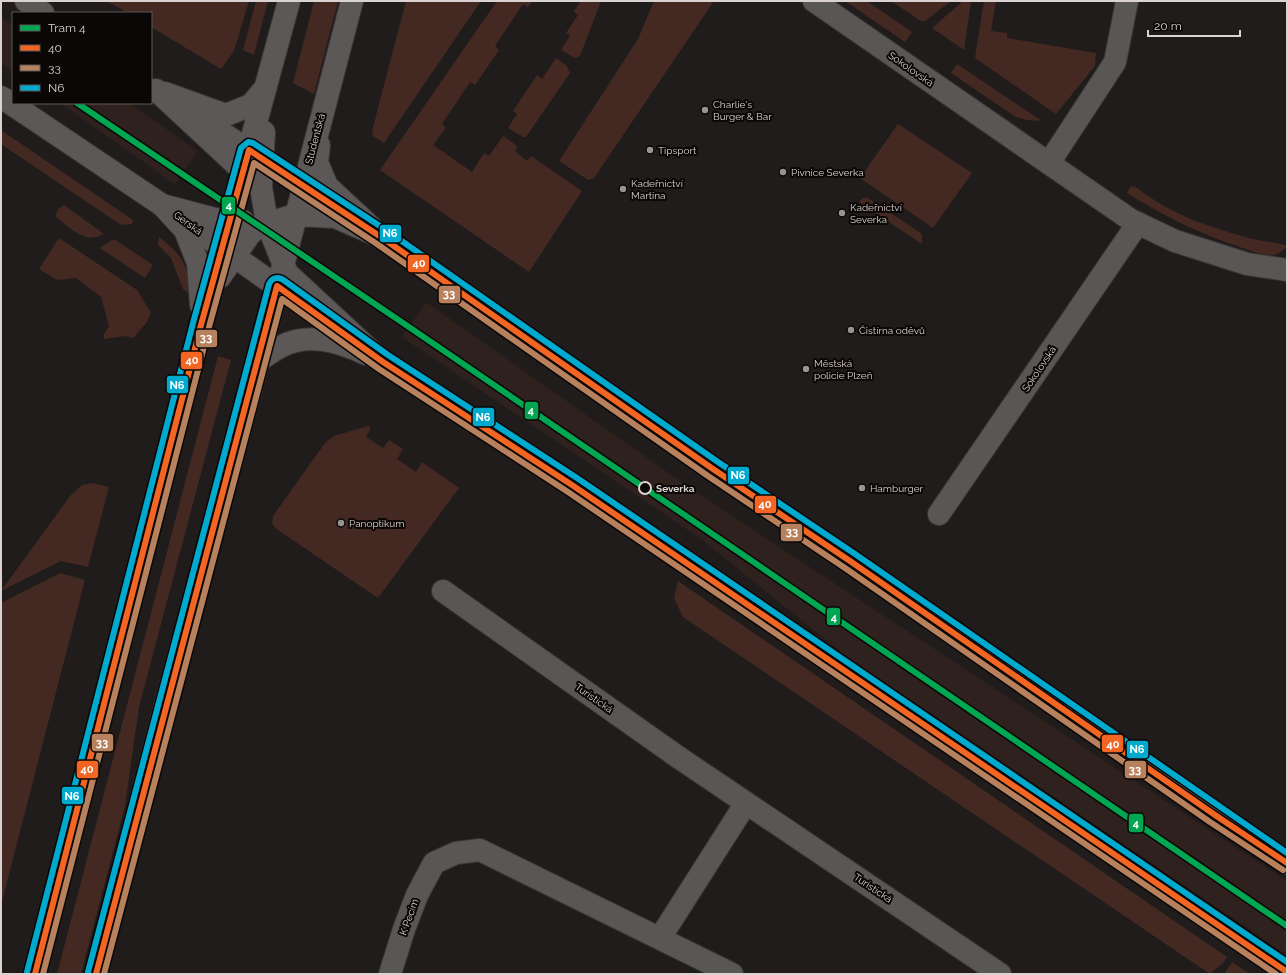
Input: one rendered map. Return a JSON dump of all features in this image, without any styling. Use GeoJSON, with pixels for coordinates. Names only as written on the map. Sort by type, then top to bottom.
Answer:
{"type":"FeatureCollection","features":[{"type":"Feature","properties":{"kind":"main road"},"geometry":{"type":"LineString","coordinates":[[26,1],[42,12]]}},
{"type":"Feature","properties":{"kind":"main road"},"geometry":{"type":"LineString","coordinates":[[273,284],[270,229],[256,155],[268,84],[289,1]]}},
{"type":"Feature","properties":{"kind":"main road","name":"Studentská"},"geometry":{"type":"LineString","coordinates":[[96,974],[165,707],[258,361],[273,284],[283,263],[295,214],[300,184],[322,115],[352,1]]}},
{"type":"Feature","properties":{"kind":"main road"},"geometry":{"type":"LineString","coordinates":[[154,88],[226,115],[251,105],[268,84]]}},
{"type":"Feature","properties":{"kind":"main road"},"geometry":{"type":"LineString","coordinates":[[154,88],[381,237],[713,469],[850,561],[1215,815],[1287,863]]}},
{"type":"Feature","properties":{"kind":"main road"},"geometry":{"type":"LineString","coordinates":[[154,88],[243,172],[264,214],[287,273],[292,279],[383,362]]}},
{"type":"Feature","properties":{"kind":"main road","name":"Gerská"},"geometry":{"type":"LineString","coordinates":[[1,97],[162,204],[383,362],[572,485],[1287,972]]}},
{"type":"Feature","properties":{"kind":"main road"},"geometry":{"type":"LineString","coordinates":[[322,115],[317,162],[327,186],[381,237]]}},
{"type":"Feature","properties":{"kind":"main road"},"geometry":{"type":"LineString","coordinates":[[35,974],[202,320],[228,252],[230,220],[243,172],[256,155]]}},
{"type":"Feature","properties":{"kind":"main road"},"geometry":{"type":"LineString","coordinates":[[270,229],[300,184]]}},
{"type":"Feature","properties":{"kind":"main road"},"geometry":{"type":"LineString","coordinates":[[162,204],[215,219],[230,220],[270,229],[295,214],[335,217],[381,237]]}},
{"type":"Feature","properties":{"kind":"main road"},"geometry":{"type":"LineString","coordinates":[[162,204],[185,230],[198,263],[202,320]]}},
{"type":"Feature","properties":{"kind":"main road"},"geometry":{"type":"LineString","coordinates":[[228,252],[259,226],[270,229]]}},
{"type":"Feature","properties":{"kind":"main road"},"geometry":{"type":"LineString","coordinates":[[258,361],[283,345],[310,338],[347,345],[383,362]]}},
{"type":"Feature","properties":{"kind":"street","name":"Sokolovská"},"geometry":{"type":"LineString","coordinates":[[814,1],[1138,224],[1175,241],[1247,264],[1287,270]]}},
{"type":"Feature","properties":{"kind":"street"},"geometry":{"type":"LineString","coordinates":[[1049,164],[1115,62],[1127,1]]}},
{"type":"Feature","properties":{"kind":"street","name":"Sokolovská"},"geometry":{"type":"LineString","coordinates":[[939,514],[1138,224]]}},
{"type":"Feature","properties":{"kind":"street","name":"Turistická"},"geometry":{"type":"LineString","coordinates":[[443,591],[672,753],[1000,974]]}},
{"type":"Feature","properties":{"kind":"street"},"geometry":{"type":"LineString","coordinates":[[732,974],[660,938],[746,803]]}},
{"type":"Feature","properties":{"kind":"street","name":"K Pecím"},"geometry":{"type":"LineString","coordinates":[[390,974],[414,902],[434,863],[456,853],[480,850],[660,938]]}},
{"type":"Feature","properties":{"kind":"shaded area"},"geometry":{"type":"Polygon","coordinates":[[[107,1],[249,1],[234,51],[221,69],[152,28],[152,12],[126,12],[107,1]]]}},
{"type":"Feature","properties":{"kind":"shaded area"},"geometry":{"type":"Polygon","coordinates":[[[256,1],[268,1],[254,55],[243,50],[256,1]]]}},
{"type":"Feature","properties":{"kind":"shaded area"},"geometry":{"type":"Polygon","coordinates":[[[314,1],[338,1],[314,94],[293,83],[314,1]]]}},
{"type":"Feature","properties":{"kind":"shaded area"},"geometry":{"type":"Polygon","coordinates":[[[406,1],[481,1],[384,143],[373,136],[372,131],[406,1]]]}},
{"type":"Feature","properties":{"kind":"shaded area"},"geometry":{"type":"Polygon","coordinates":[[[497,1],[532,1],[528,7],[523,4],[495,46],[499,50],[475,85],[470,82],[442,124],[446,128],[433,145],[472,172],[484,153],[489,156],[503,136],[516,145],[517,147],[515,151],[527,161],[531,156],[582,191],[529,272],[380,170],[497,1]]]}},
{"type":"Feature","properties":{"kind":"shaded area"},"geometry":{"type":"Polygon","coordinates":[[[581,1],[601,1],[580,56],[575,58],[561,50],[570,36],[566,33],[578,15],[574,11],[581,1]]]}},
{"type":"Feature","properties":{"kind":"shaded area"},"geometry":{"type":"Polygon","coordinates":[[[654,1],[714,1],[594,178],[588,180],[559,161],[638,39],[654,1]]]}},
{"type":"Feature","properties":{"kind":"shaded area"},"geometry":{"type":"Polygon","coordinates":[[[845,1],[867,1],[912,32],[905,42],[845,1]]]}},
{"type":"Feature","properties":{"kind":"shaded area"},"geometry":{"type":"Polygon","coordinates":[[[891,1],[951,1],[925,21],[921,21],[891,1]]]}},
{"type":"Feature","properties":{"kind":"shaded area"},"geometry":{"type":"Polygon","coordinates":[[[963,1],[971,1],[964,50],[932,28],[963,1]]]}},
{"type":"Feature","properties":{"kind":"shaded area"},"geometry":{"type":"Polygon","coordinates":[[[984,1],[996,1],[991,31],[1007,33],[1007,38],[1096,53],[1095,66],[1056,114],[975,58],[984,1]]]}},
{"type":"Feature","properties":{"kind":"shaded area"},"geometry":{"type":"Polygon","coordinates":[[[1,17],[12,24],[12,70],[1,63],[1,17]]]}},
{"type":"Feature","properties":{"kind":"shaded area"},"geometry":{"type":"Polygon","coordinates":[[[556,58],[566,65],[570,73],[526,137],[523,137],[508,128],[517,114],[513,111],[537,75],[542,79],[556,58]]]}},
{"type":"Feature","properties":{"kind":"shaded area"},"geometry":{"type":"Polygon","coordinates":[[[957,64],[1042,121],[1027,120],[1016,117],[951,73],[957,64]]]}},
{"type":"Feature","properties":{"kind":"shaded area"},"geometry":{"type":"Polygon","coordinates":[[[61,104],[130,104],[198,151],[175,184],[61,104]]]}},
{"type":"Feature","properties":{"kind":"shaded area"},"geometry":{"type":"Polygon","coordinates":[[[898,124],[972,173],[933,228],[860,178],[898,124]]]}},
{"type":"Feature","properties":{"kind":"shaded area"},"geometry":{"type":"Polygon","coordinates":[[[1,130],[133,220],[132,224],[121,225],[1,144],[1,130]]]}},
{"type":"Feature","properties":{"kind":"shaded area"},"geometry":{"type":"Polygon","coordinates":[[[1131,186],[1136,187],[1163,206],[1209,226],[1241,236],[1287,246],[1277,254],[1268,255],[1254,252],[1223,241],[1180,223],[1140,201],[1127,193],[1131,186]]]}},
{"type":"Feature","properties":{"kind":"shaded area"},"geometry":{"type":"Polygon","coordinates":[[[863,198],[868,198],[922,234],[922,244],[859,202],[863,198]]]}},
{"type":"Feature","properties":{"kind":"shaded area"},"geometry":{"type":"Polygon","coordinates":[[[64,205],[104,234],[88,238],[70,228],[55,216],[59,208],[64,205]]]}},
{"type":"Feature","properties":{"kind":"shaded area"},"geometry":{"type":"Polygon","coordinates":[[[159,237],[174,250],[183,262],[189,277],[192,296],[183,289],[171,258],[158,245],[159,237]]]}},
{"type":"Feature","properties":{"kind":"shaded area"},"geometry":{"type":"Polygon","coordinates":[[[59,238],[137,290],[151,313],[147,322],[133,338],[126,336],[104,339],[104,334],[109,326],[101,297],[76,278],[57,280],[39,269],[59,238]]]}},
{"type":"Feature","properties":{"kind":"shaded area"},"geometry":{"type":"Polygon","coordinates":[[[114,239],[153,265],[145,278],[100,248],[114,239]]]}},
{"type":"Feature","properties":{"kind":"shaded area"},"geometry":{"type":"Polygon","coordinates":[[[426,302],[690,488],[1287,881],[1287,955],[842,653],[701,539],[402,337],[426,302]]]}},
{"type":"Feature","properties":{"kind":"shaded area"},"geometry":{"type":"Polygon","coordinates":[[[218,356],[231,360],[139,707],[125,806],[81,974],[57,974],[218,356]]]}},
{"type":"Feature","properties":{"kind":"shaded area"},"geometry":{"type":"Polygon","coordinates":[[[368,426],[371,428],[366,437],[383,448],[389,440],[403,449],[397,459],[416,472],[422,462],[459,488],[378,598],[275,528],[272,523],[273,516],[325,443],[334,436],[368,426]]]}},
{"type":"Feature","properties":{"kind":"shaded area"},"geometry":{"type":"Polygon","coordinates":[[[93,483],[109,487],[88,567],[61,561],[1,591],[70,496],[82,485],[93,483]]]}},
{"type":"Feature","properties":{"kind":"shaded area"},"geometry":{"type":"Polygon","coordinates":[[[60,573],[85,580],[1,905],[1,603],[60,573]]]}},
{"type":"Feature","properties":{"kind":"shaded area"},"geometry":{"type":"Polygon","coordinates":[[[678,581],[1227,957],[1223,963],[1210,974],[683,617],[674,598],[678,581]]]}},
{"type":"Feature","properties":{"kind":"shaded area"},"geometry":{"type":"Polygon","coordinates":[[[1232,962],[1250,974],[1224,974],[1232,962]]]}},
{"type":"Feature","properties":{"kind":"tram line","name":"4"},"geometry":{"type":"LineString","coordinates":[[78,104],[409,327],[1287,926]]}},
{"type":"Feature","properties":{"kind":"transit line","name":"N6"},"geometry":{"type":"LineString","coordinates":[[27,972],[193,323],[241,148],[248,142],[253,143],[386,230],[718,462],[855,554],[1287,853]]}},
{"type":"Feature","properties":{"kind":"transit line","name":"40"},"geometry":{"type":"LineString","coordinates":[[35,974],[201,325],[249,150],[381,237],[713,469],[850,561],[1215,815],[1287,863]]}},
{"type":"Feature","properties":{"kind":"transit line","name":"33"},"geometry":{"type":"LineString","coordinates":[[43,974],[209,327],[254,163],[377,244],[708,476],[845,568],[1210,822],[1283,870]]}},
{"type":"Feature","properties":{"kind":"transit line","name":"N6"},"geometry":{"type":"LineString","coordinates":[[88,972],[269,284],[274,278],[282,279],[388,355],[577,478],[1287,962]]}},
{"type":"Feature","properties":{"kind":"transit line","name":"40"},"geometry":{"type":"LineString","coordinates":[[96,974],[277,286],[383,362],[572,485],[1287,972]]}},
{"type":"Feature","properties":{"kind":"transit line","name":"33"},"geometry":{"type":"LineString","coordinates":[[104,974],[282,299],[379,369],[568,492],[1276,974]]}},
{"type":"Feature","properties":{"kind":"place","name":"Charlie's Burger & Bar"},"geometry":{"type":"Point","coordinates":[705,110]}},
{"type":"Feature","properties":{"kind":"place","name":"Tipsport"},"geometry":{"type":"Point","coordinates":[650,150]}},
{"type":"Feature","properties":{"kind":"place","name":"Pivnice Severka"},"geometry":{"type":"Point","coordinates":[783,172]}},
{"type":"Feature","properties":{"kind":"place","name":"Kadeřnictví Martina"},"geometry":{"type":"Point","coordinates":[623,189]}},
{"type":"Feature","properties":{"kind":"place","name":"Kadeřnictví Severka"},"geometry":{"type":"Point","coordinates":[842,213]}},
{"type":"Feature","properties":{"kind":"place","name":"Čistírna oděvů"},"geometry":{"type":"Point","coordinates":[851,330]}},
{"type":"Feature","properties":{"kind":"place","name":"Městská policie Plzeň"},"geometry":{"type":"Point","coordinates":[806,369]}},
{"type":"Feature","properties":{"kind":"place","name":"Severka"},"geometry":{"type":"Point","coordinates":[645,488]}},
{"type":"Feature","properties":{"kind":"place","name":"Hamburger"},"geometry":{"type":"Point","coordinates":[862,488]}},
{"type":"Feature","properties":{"kind":"place","name":"Panoptikum"},"geometry":{"type":"Point","coordinates":[341,523]}}]}
